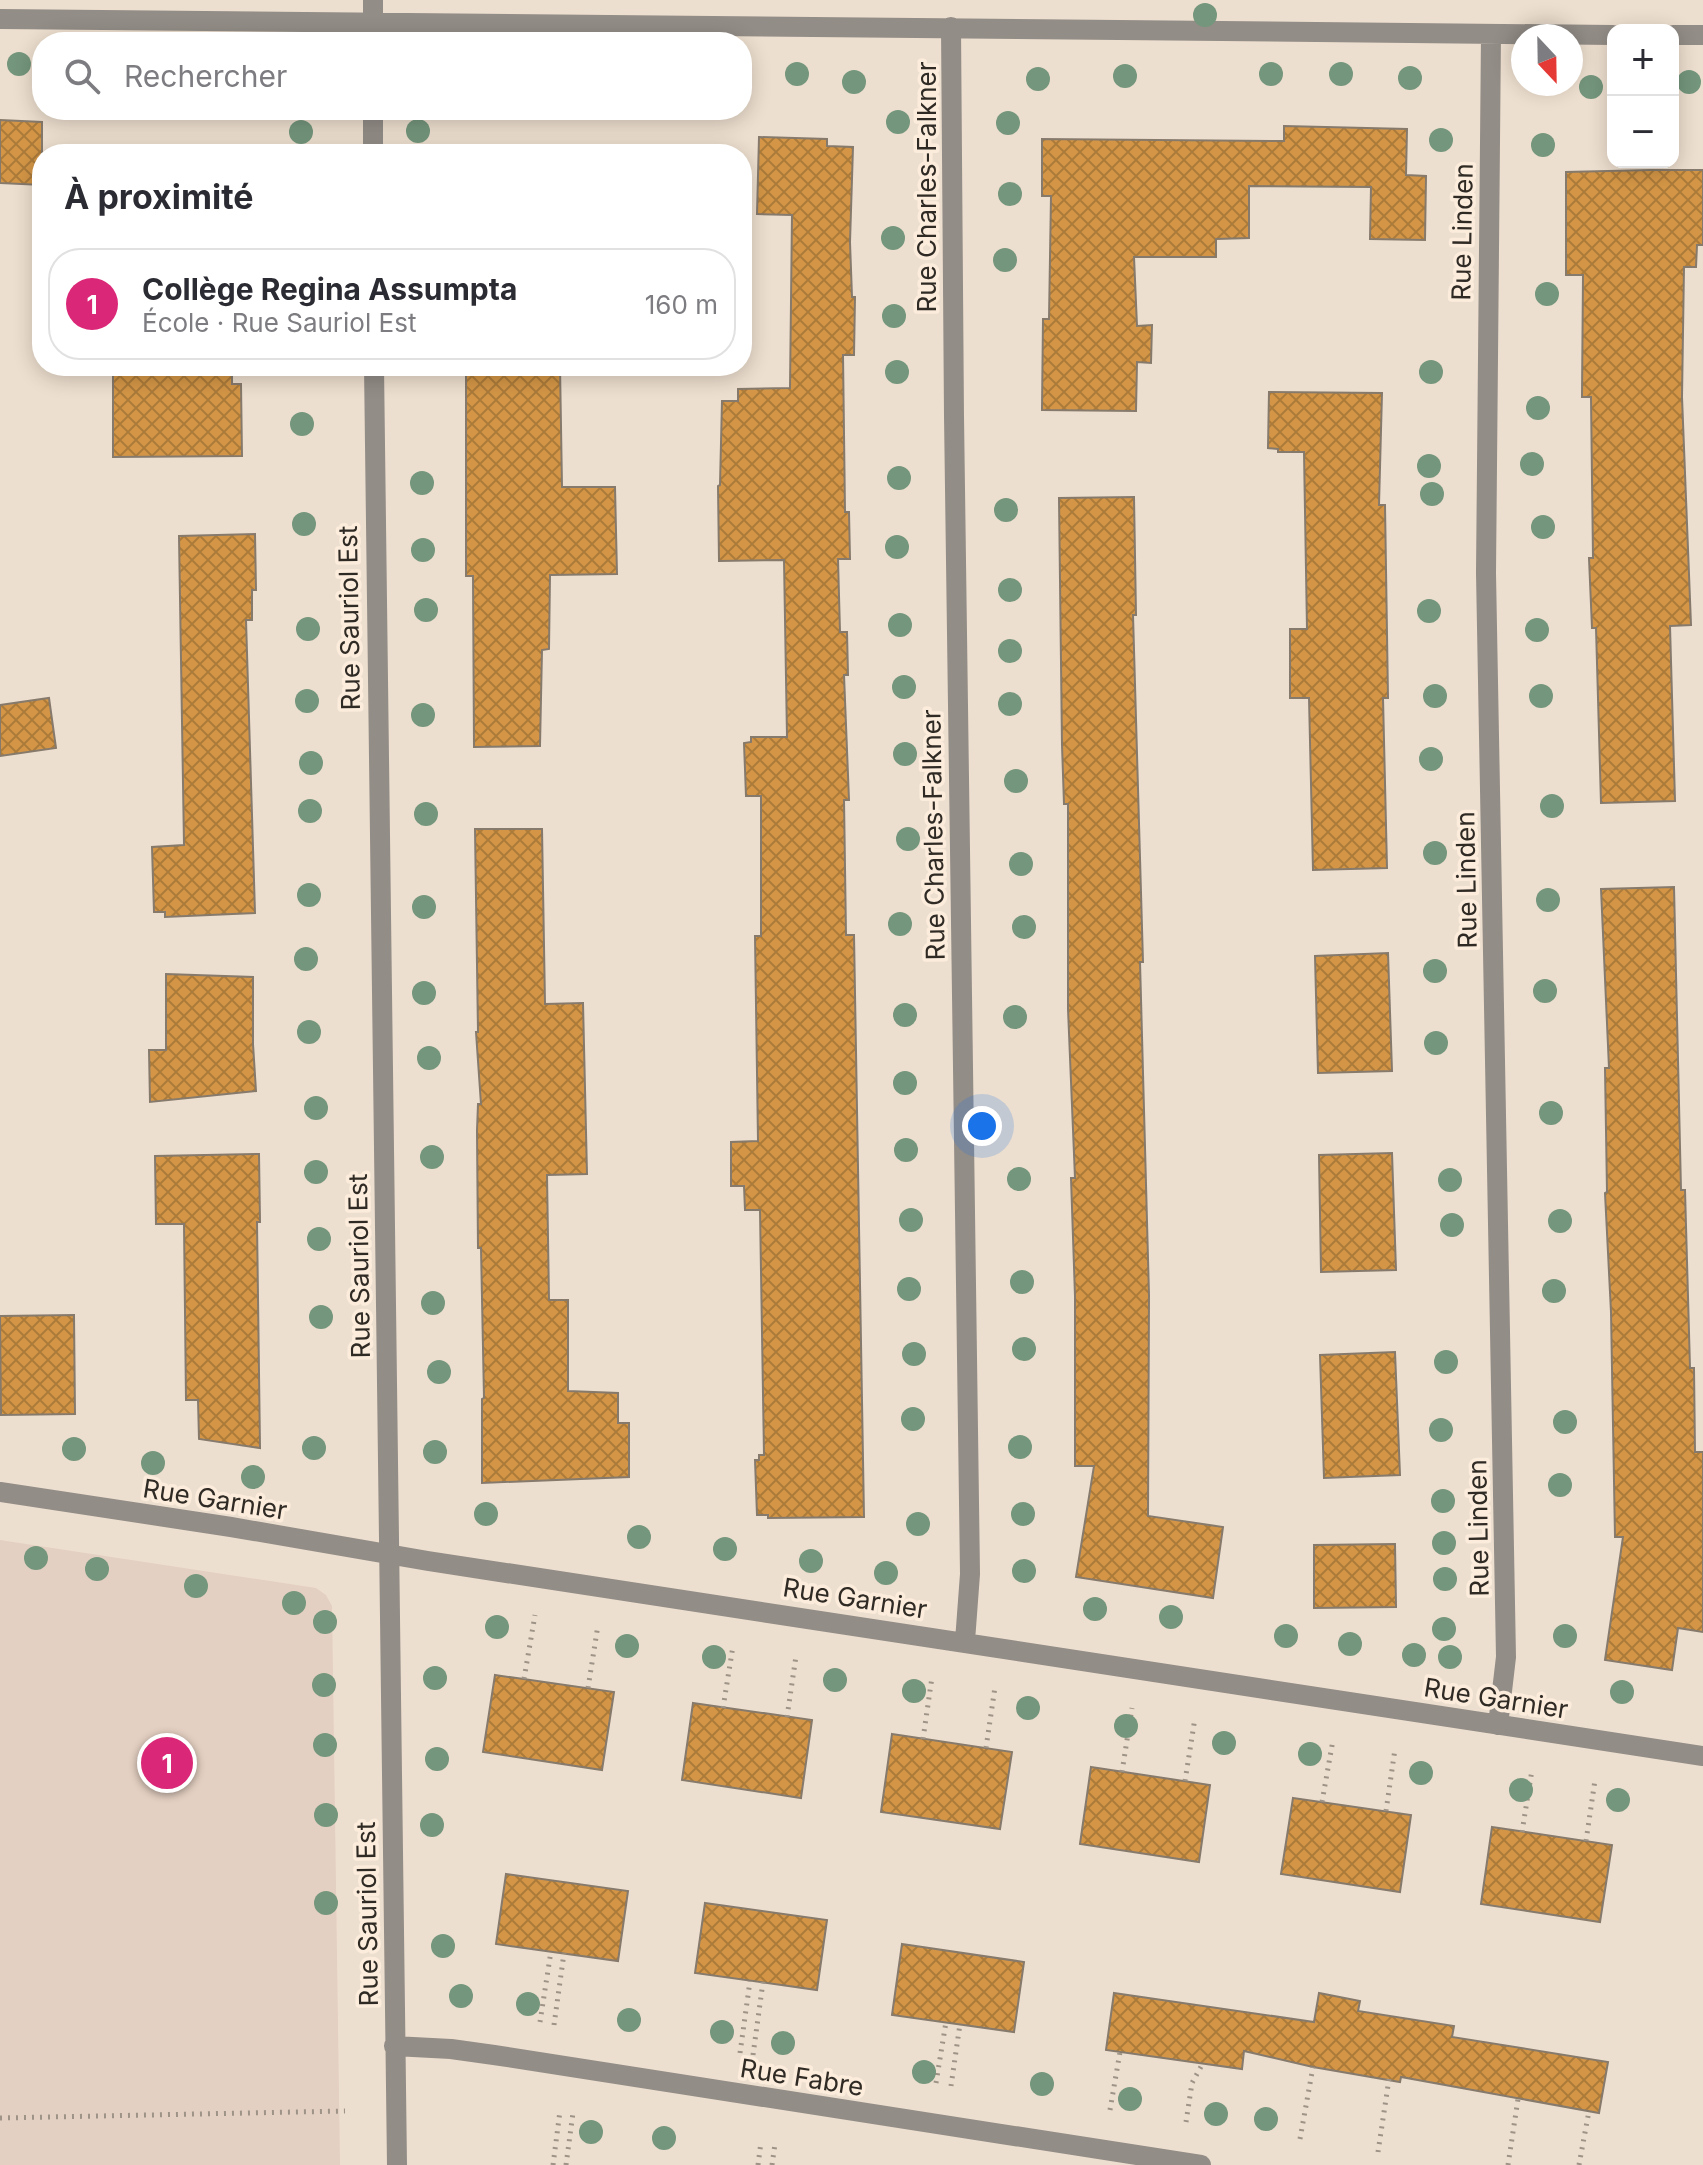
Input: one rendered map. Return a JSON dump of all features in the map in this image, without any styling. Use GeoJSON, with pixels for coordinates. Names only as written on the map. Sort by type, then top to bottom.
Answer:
{"type":"FeatureCollection","features":[{"type":"Feature","properties":{"kind":"street"},"geometry":{"type":"LineString","coordinates":[[373,0],[373,32]]}},
{"type":"Feature","properties":{"kind":"street"},"geometry":{"type":"LineString","coordinates":[[0,19],[373,32],[951,27],[1607,35]]}},
{"type":"Feature","properties":{"kind":"street","name":"Rue Charles-Falkner"},"geometry":{"type":"LineString","coordinates":[[951,27],[970,1574],[965,1641]]}},
{"type":"Feature","properties":{"kind":"street","name":"Rue Linden"},"geometry":{"type":"LineString","coordinates":[[1491,34],[1486,558],[1506,1657],[1498,1725]]}},
{"type":"Feature","properties":{"kind":"street"},"geometry":{"type":"LineString","coordinates":[[1679,35],[1703,35]]}},
{"type":"Feature","properties":{"kind":"street"},"geometry":{"type":"LineString","coordinates":[[373,120],[373,144]]}},
{"type":"Feature","properties":{"kind":"street","name":"Rue Sauriol Est"},"geometry":{"type":"LineString","coordinates":[[374,376],[397,2165]]}},
{"type":"Feature","properties":{"kind":"street","name":"Rue Garnier"},"geometry":{"type":"LineString","coordinates":[[0,1492],[1703,1756]]}},
{"type":"Feature","properties":{"kind":"street","name":"Rue Fabre"},"geometry":{"type":"LineString","coordinates":[[394,2046],[480,2053],[1201,2165]]}},
{"type":"Feature","properties":{"kind":"path"},"geometry":{"type":"LineString","coordinates":[[524,1679],[535,1615]]}},
{"type":"Feature","properties":{"kind":"path"},"geometry":{"type":"LineString","coordinates":[[588,1688],[598,1625]]}},
{"type":"Feature","properties":{"kind":"path"},"geometry":{"type":"LineString","coordinates":[[723,1708],[733,1646]]}},
{"type":"Feature","properties":{"kind":"path"},"geometry":{"type":"LineString","coordinates":[[787,1717],[796,1656]]}},
{"type":"Feature","properties":{"kind":"path"},"geometry":{"type":"LineString","coordinates":[[923,1739],[932,1677]]}},
{"type":"Feature","properties":{"kind":"path"},"geometry":{"type":"LineString","coordinates":[[986,1748],[995,1687]]}},
{"type":"Feature","properties":{"kind":"path"},"geometry":{"type":"LineString","coordinates":[[1122,1772],[1132,1708]]}},
{"type":"Feature","properties":{"kind":"path"},"geometry":{"type":"LineString","coordinates":[[1185,1781],[1195,1718]]}},
{"type":"Feature","properties":{"kind":"path"},"geometry":{"type":"LineString","coordinates":[[1322,1802],[1333,1740]]}},
{"type":"Feature","properties":{"kind":"path"},"geometry":{"type":"LineString","coordinates":[[1386,1811],[1395,1749]]}},
{"type":"Feature","properties":{"kind":"path"},"geometry":{"type":"LineString","coordinates":[[1522,1832],[1532,1770]]}},
{"type":"Feature","properties":{"kind":"path"},"geometry":{"type":"LineString","coordinates":[[1586,1841],[1595,1780]]}},
{"type":"Feature","properties":{"kind":"path"},"geometry":{"type":"LineString","coordinates":[[540,2022],[551,1951]]}},
{"type":"Feature","properties":{"kind":"path"},"geometry":{"type":"LineString","coordinates":[[554,2025],[564,1953]]}},
{"type":"Feature","properties":{"kind":"path"},"geometry":{"type":"LineString","coordinates":[[740,2053],[750,1981]]}},
{"type":"Feature","properties":{"kind":"path"},"geometry":{"type":"LineString","coordinates":[[753,2055],[763,1982]]}},
{"type":"Feature","properties":{"kind":"path"},"geometry":{"type":"LineString","coordinates":[[936,2083],[946,2022]]}},
{"type":"Feature","properties":{"kind":"path"},"geometry":{"type":"LineString","coordinates":[[951,2086],[960,2024]]}},
{"type":"Feature","properties":{"kind":"path"},"geometry":{"type":"LineString","coordinates":[[1110,2110],[1120,2052]]}},
{"type":"Feature","properties":{"kind":"path"},"geometry":{"type":"LineString","coordinates":[[1186,2122],[1192,2083],[1203,2063]]}},
{"type":"Feature","properties":{"kind":"path"},"geometry":{"type":"LineString","coordinates":[[1300,2139],[1313,2067]]}},
{"type":"Feature","properties":{"kind":"path"},"geometry":{"type":"LineString","coordinates":[[1378,2152],[1389,2079]]}},
{"type":"Feature","properties":{"kind":"path"},"geometry":{"type":"LineString","coordinates":[[1508,2165],[1518,2099]]}},
{"type":"Feature","properties":{"kind":"path"},"geometry":{"type":"LineString","coordinates":[[0,2118],[345,2111]]}},
{"type":"Feature","properties":{"kind":"path"},"geometry":{"type":"LineString","coordinates":[[553,2165],[560,2111]]}},
{"type":"Feature","properties":{"kind":"path"},"geometry":{"type":"LineString","coordinates":[[1579,2165],[1589,2111]]}},
{"type":"Feature","properties":{"kind":"path"},"geometry":{"type":"LineString","coordinates":[[566,2165],[573,2113]]}},
{"type":"Feature","properties":{"kind":"path"},"geometry":{"type":"LineString","coordinates":[[758,2165],[761,2142]]}},
{"type":"Feature","properties":{"kind":"path"},"geometry":{"type":"LineString","coordinates":[[772,2165],[775,2144]]}},
{"type":"Feature","properties":{"kind":"shaded area"},"geometry":{"type":"Polygon","coordinates":[[[0,1540],[316,1588],[326,1595],[332,1606],[340,2165],[0,2165],[0,1540]]]}},
{"type":"Feature","properties":{"kind":"building"},"geometry":{"type":"Polygon","coordinates":[[[0,120],[42,122],[42,144],[32,144],[32,185],[0,183],[0,120]]]}},
{"type":"Feature","properties":{"kind":"building"},"geometry":{"type":"Polygon","coordinates":[[[1284,126],[1407,129],[1406,175],[1426,176],[1425,240],[1370,239],[1371,187],[1249,186],[1249,238],[1216,239],[1216,257],[1134,257],[1137,326],[1152,325],[1151,363],[1137,362],[1136,411],[1042,410],[1043,319],[1049,319],[1051,196],[1042,196],[1042,139],[1284,141],[1284,126]]]}},
{"type":"Feature","properties":{"kind":"building"},"geometry":{"type":"Polygon","coordinates":[[[759,137],[827,139],[827,146],[853,147],[850,242],[852,297],[855,297],[854,355],[843,355],[845,512],[849,512],[850,559],[838,559],[840,632],[847,632],[848,675],[844,675],[849,800],[844,800],[846,935],[854,935],[864,1517],[768,1518],[768,1515],[757,1515],[755,1460],[759,1460],[759,1455],[764,1455],[760,1210],[745,1210],[744,1186],[731,1186],[731,1142],[758,1141],[755,936],[761,936],[761,796],[746,796],[744,743],[751,742],[751,737],[787,737],[784,560],[719,561],[718,486],[722,401],[738,401],[738,389],[790,388],[792,215],[757,214],[759,137]]]}},
{"type":"Feature","properties":{"kind":"building"},"geometry":{"type":"Polygon","coordinates":[[[1703,170],[1703,245],[1697,245],[1696,267],[1684,267],[1682,397],[1691,625],[1670,626],[1675,801],[1601,803],[1596,628],[1592,628],[1589,558],[1593,558],[1591,397],[1582,397],[1583,275],[1566,275],[1566,172],[1703,170]]]}},
{"type":"Feature","properties":{"kind":"building"},"geometry":{"type":"Polygon","coordinates":[[[113,376],[232,376],[232,384],[241,384],[242,456],[113,457],[113,376]]]}},
{"type":"Feature","properties":{"kind":"building"},"geometry":{"type":"Polygon","coordinates":[[[466,376],[560,376],[562,487],[615,487],[617,574],[550,575],[549,649],[542,650],[540,746],[474,747],[473,576],[466,576],[466,376]]]}},
{"type":"Feature","properties":{"kind":"building"},"geometry":{"type":"Polygon","coordinates":[[[1269,392],[1382,393],[1379,505],[1385,505],[1388,698],[1383,698],[1387,868],[1313,870],[1309,698],[1290,698],[1290,629],[1307,629],[1304,452],[1278,452],[1278,449],[1268,448],[1269,392]]]}},
{"type":"Feature","properties":{"kind":"building"},"geometry":{"type":"Polygon","coordinates":[[[1134,497],[1136,615],[1133,615],[1149,1295],[1148,1516],[1223,1527],[1213,1598],[1076,1577],[1094,1466],[1075,1466],[1071,1178],[1075,1178],[1068,1009],[1068,804],[1064,804],[1062,745],[1059,498],[1134,497]]]}},
{"type":"Feature","properties":{"kind":"building"},"geometry":{"type":"Polygon","coordinates":[[[255,534],[256,590],[252,590],[252,620],[246,620],[255,913],[165,917],[165,912],[154,912],[152,847],[184,845],[179,536],[255,534]]]}},
{"type":"Feature","properties":{"kind":"building"},"geometry":{"type":"Polygon","coordinates":[[[49,698],[56,748],[0,756],[0,705],[49,698]]]}},
{"type":"Feature","properties":{"kind":"building"},"geometry":{"type":"Polygon","coordinates":[[[475,829],[542,829],[545,1004],[583,1003],[587,1174],[547,1175],[549,1300],[568,1300],[568,1391],[618,1393],[618,1423],[629,1423],[629,1477],[482,1483],[484,1398],[477,1131],[478,1104],[481,1104],[476,1032],[475,829]]]}},
{"type":"Feature","properties":{"kind":"building"},"geometry":{"type":"Polygon","coordinates":[[[1674,887],[1681,1190],[1685,1190],[1690,1368],[1694,1368],[1695,1452],[1703,1452],[1703,1632],[1678,1628],[1672,1670],[1605,1660],[1623,1537],[1615,1537],[1611,1312],[1605,1193],[1605,1068],[1609,1068],[1601,889],[1674,887]]]}},
{"type":"Feature","properties":{"kind":"building"},"geometry":{"type":"Polygon","coordinates":[[[1388,953],[1392,1071],[1318,1073],[1315,956],[1388,953]]]}},
{"type":"Feature","properties":{"kind":"building"},"geometry":{"type":"Polygon","coordinates":[[[166,974],[253,977],[256,1091],[150,1102],[149,1050],[166,1050],[166,974]]]}},
{"type":"Feature","properties":{"kind":"building"},"geometry":{"type":"Polygon","coordinates":[[[1392,1153],[1396,1270],[1321,1272],[1319,1155],[1392,1153]]]}},
{"type":"Feature","properties":{"kind":"building"},"geometry":{"type":"Polygon","coordinates":[[[259,1154],[260,1448],[199,1439],[198,1400],[186,1400],[184,1224],[156,1224],[155,1156],[259,1154]]]}},
{"type":"Feature","properties":{"kind":"building"},"geometry":{"type":"Polygon","coordinates":[[[74,1315],[75,1414],[1,1415],[0,1316],[74,1315]]]}},
{"type":"Feature","properties":{"kind":"building"},"geometry":{"type":"Polygon","coordinates":[[[1395,1352],[1400,1475],[1324,1478],[1320,1355],[1395,1352]]]}},
{"type":"Feature","properties":{"kind":"building"},"geometry":{"type":"Polygon","coordinates":[[[1395,1544],[1396,1607],[1314,1608],[1314,1545],[1395,1544]]]}},
{"type":"Feature","properties":{"kind":"building"},"geometry":{"type":"Polygon","coordinates":[[[495,1675],[614,1692],[602,1770],[483,1752],[495,1675]]]}},
{"type":"Feature","properties":{"kind":"building"},"geometry":{"type":"Polygon","coordinates":[[[693,1703],[812,1720],[801,1798],[682,1780],[693,1703]]]}},
{"type":"Feature","properties":{"kind":"building"},"geometry":{"type":"Polygon","coordinates":[[[892,1734],[1012,1752],[1000,1829],[881,1812],[892,1734]]]}},
{"type":"Feature","properties":{"kind":"building"},"geometry":{"type":"Polygon","coordinates":[[[1091,1767],[1210,1785],[1199,1862],[1080,1844],[1091,1767]]]}},
{"type":"Feature","properties":{"kind":"building"},"geometry":{"type":"Polygon","coordinates":[[[1293,1798],[1411,1815],[1400,1892],[1281,1874],[1293,1798]]]}},
{"type":"Feature","properties":{"kind":"building"},"geometry":{"type":"Polygon","coordinates":[[[1492,1827],[1612,1845],[1600,1922],[1481,1904],[1492,1827]]]}},
{"type":"Feature","properties":{"kind":"building"},"geometry":{"type":"Polygon","coordinates":[[[506,1874],[628,1891],[618,1961],[496,1944],[506,1874]]]}},
{"type":"Feature","properties":{"kind":"building"},"geometry":{"type":"Polygon","coordinates":[[[705,1903],[827,1920],[817,1990],[695,1973],[705,1903]]]}},
{"type":"Feature","properties":{"kind":"building"},"geometry":{"type":"Polygon","coordinates":[[[902,1944],[1024,1962],[1014,2032],[892,2015],[902,1944]]]}},
{"type":"Feature","properties":{"kind":"building"},"geometry":{"type":"Polygon","coordinates":[[[1114,1993],[1314,2022],[1319,1993],[1360,2001],[1358,2011],[1454,2026],[1452,2037],[1608,2062],[1599,2113],[1401,2077],[1400,2082],[1313,2067],[1244,2051],[1242,2069],[1106,2050],[1114,1993]]]}},
{"type":"Feature","properties":{"kind":"place","name":"Collège Regina Assumpta"},"geometry":{"type":"Point","coordinates":[167,1763]}}]}
